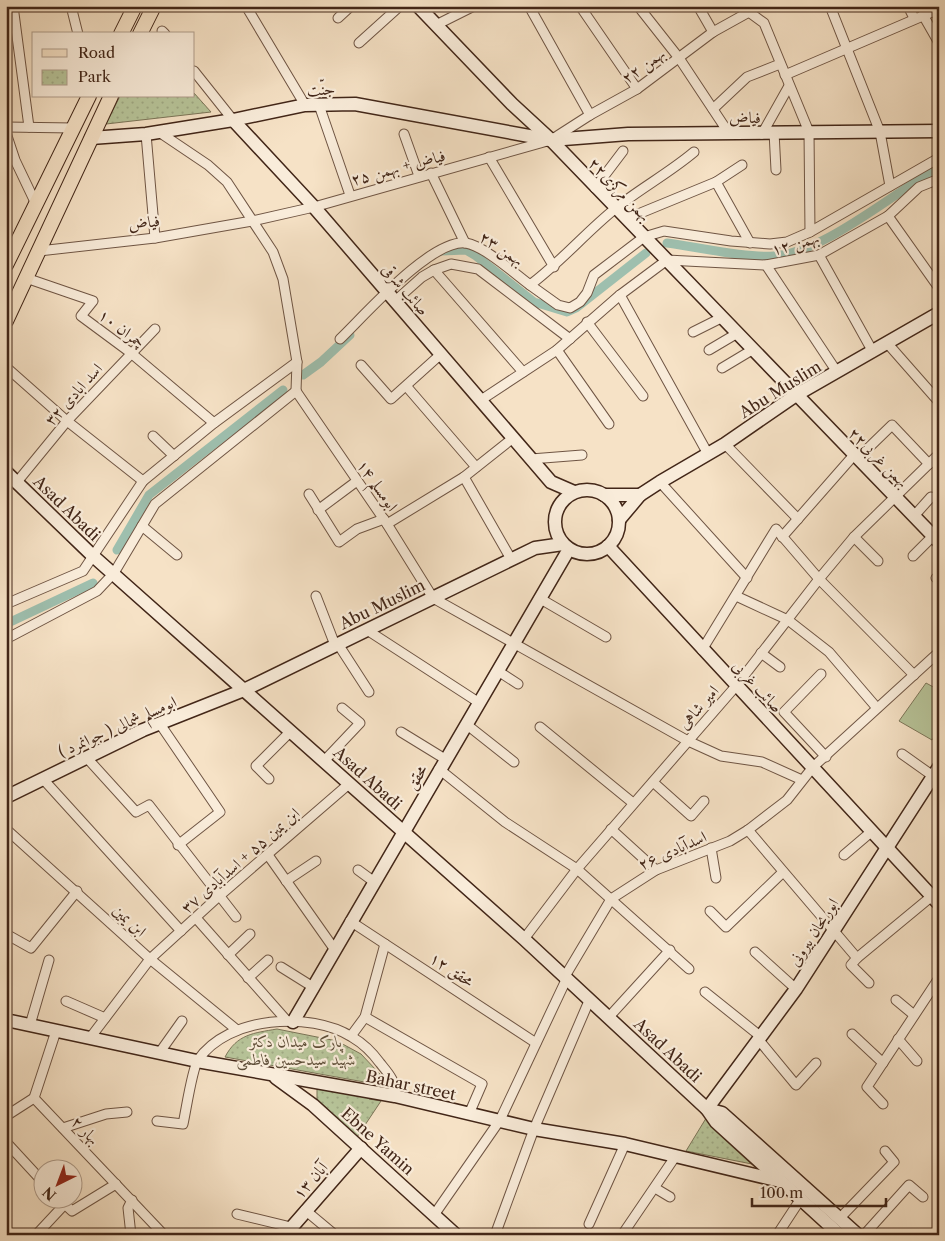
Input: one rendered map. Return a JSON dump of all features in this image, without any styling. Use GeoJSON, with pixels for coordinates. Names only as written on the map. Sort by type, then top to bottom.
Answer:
{"type":"FeatureCollection","features":[{"type":"Feature","properties":{"kind":"main road"},"geometry":{"type":"LineString","coordinates":[[122,32],[135,6]]}},
{"type":"Feature","properties":{"kind":"main road"},"geometry":{"type":"LineString","coordinates":[[141,32],[154,6]]}},
{"type":"Feature","properties":{"kind":"main road"},"geometry":{"type":"LineString","coordinates":[[6,265],[88,98]]}},
{"type":"Feature","properties":{"kind":"main road"},"geometry":{"type":"LineString","coordinates":[[6,321],[110,98]]}},
{"type":"Feature","properties":{"kind":"street"},"geometry":{"type":"LineString","coordinates":[[13,6],[29,127]]}},
{"type":"Feature","properties":{"kind":"street"},"geometry":{"type":"LineString","coordinates":[[71,6],[78,32]]}},
{"type":"Feature","properties":{"kind":"street"},"geometry":{"type":"LineString","coordinates":[[246,6],[305,105]]}},
{"type":"Feature","properties":{"kind":"street"},"geometry":{"type":"LineString","coordinates":[[338,18],[351,6]]}},
{"type":"Feature","properties":{"kind":"street"},"geometry":{"type":"LineString","coordinates":[[360,43],[400,6]]}},
{"type":"Feature","properties":{"kind":"street","name":"۲۲بهمن مرکزی"},"geometry":{"type":"LineString","coordinates":[[418,6],[512,104],[551,140],[595,188],[796,395]]}},
{"type":"Feature","properties":{"kind":"street"},"geometry":{"type":"LineString","coordinates":[[436,25],[474,6]]}},
{"type":"Feature","properties":{"kind":"street"},"geometry":{"type":"LineString","coordinates":[[529,6],[590,115]]}},
{"type":"Feature","properties":{"kind":"street"},"geometry":{"type":"LineString","coordinates":[[580,6],[637,89]]}},
{"type":"Feature","properties":{"kind":"street"},"geometry":{"type":"LineString","coordinates":[[638,6],[679,58],[728,132]]}},
{"type":"Feature","properties":{"kind":"street"},"geometry":{"type":"LineString","coordinates":[[698,6],[713,32]]}},
{"type":"Feature","properties":{"kind":"street"},"geometry":{"type":"LineString","coordinates":[[830,6],[880,132],[890,186]]}},
{"type":"Feature","properties":{"kind":"street"},"geometry":{"type":"LineString","coordinates":[[908,6],[939,43]]}},
{"type":"Feature","properties":{"kind":"street"},"geometry":{"type":"LineString","coordinates":[[747,9],[764,23],[809,132],[810,232]]}},
{"type":"Feature","properties":{"kind":"street","name":"بهمن ۲۲"},"geometry":{"type":"LineString","coordinates":[[551,140],[590,115],[637,89],[747,9]]}},
{"type":"Feature","properties":{"kind":"street"},"geometry":{"type":"LineString","coordinates":[[785,76],[918,16],[939,9]]}},
{"type":"Feature","properties":{"kind":"street"},"geometry":{"type":"LineString","coordinates":[[713,109],[747,76],[780,64]]}},
{"type":"Feature","properties":{"kind":"street"},"geometry":{"type":"LineString","coordinates":[[195,72],[233,120]]}},
{"type":"Feature","properties":{"kind":"street"},"geometry":{"type":"LineString","coordinates":[[776,170],[768,133],[789,86]]}},
{"type":"Feature","properties":{"kind":"street","name":"جنّت"},"geometry":{"type":"LineString","coordinates":[[91,138],[159,132],[233,120],[305,105],[355,104],[551,140]]}},
{"type":"Feature","properties":{"kind":"street"},"geometry":{"type":"LineString","coordinates":[[318,105],[350,195]]}},
{"type":"Feature","properties":{"kind":"street","name":"صائب شرقی"},"geometry":{"type":"LineString","coordinates":[[233,120],[314,207],[552,482]]}},
{"type":"Feature","properties":{"kind":"street"},"geometry":{"type":"LineString","coordinates":[[6,127],[73,128]]}},
{"type":"Feature","properties":{"kind":"street","name":"فیاض"},"geometry":{"type":"LineString","coordinates":[[551,140],[628,134],[939,131]]}},
{"type":"Feature","properties":{"kind":"street"},"geometry":{"type":"LineString","coordinates":[[6,639],[97,591],[114,573],[155,504],[296,391],[297,362],[283,279],[273,252],[227,182],[208,165],[159,132]]}},
{"type":"Feature","properties":{"kind":"street"},"geometry":{"type":"LineString","coordinates":[[6,133],[15,160],[36,204]]}},
{"type":"Feature","properties":{"kind":"street"},"geometry":{"type":"LineString","coordinates":[[146,134],[155,238]]}},
{"type":"Feature","properties":{"kind":"street"},"geometry":{"type":"LineString","coordinates":[[404,134],[420,176]]}},
{"type":"Feature","properties":{"kind":"street","name":"فیاض + بهمن ۲۵"},"geometry":{"type":"LineString","coordinates":[[252,222],[314,207],[350,195],[551,140]]}},
{"type":"Feature","properties":{"kind":"street"},"geometry":{"type":"LineString","coordinates":[[595,188],[623,151]]}},
{"type":"Feature","properties":{"kind":"street","name":"بهمن ۲۳"},"geometry":{"type":"LineString","coordinates":[[392,297],[424,259],[453,245],[466,243],[491,256],[530,285],[554,267],[615,208],[672,170],[694,152]]}},
{"type":"Feature","properties":{"kind":"street"},"geometry":{"type":"LineString","coordinates":[[488,157],[554,267]]}},
{"type":"Feature","properties":{"kind":"street"},"geometry":{"type":"LineString","coordinates":[[530,285],[558,305],[570,308],[580,302],[587,293],[594,275],[644,237],[664,231],[750,243],[787,242],[810,232],[939,158]]}},
{"type":"Feature","properties":{"kind":"street"},"geometry":{"type":"LineString","coordinates":[[626,219],[716,182],[742,165]]}},
{"type":"Feature","properties":{"kind":"street"},"geometry":{"type":"LineString","coordinates":[[431,173],[466,243]]}},
{"type":"Feature","properties":{"kind":"street","name":"بهمن ۱۲"},"geometry":{"type":"LineString","coordinates":[[666,260],[766,266],[819,255],[888,216],[920,187],[939,179]]}},
{"type":"Feature","properties":{"kind":"street"},"geometry":{"type":"LineString","coordinates":[[716,182],[750,243]]}},
{"type":"Feature","properties":{"kind":"street"},"geometry":{"type":"LineString","coordinates":[[888,216],[939,288]]}},
{"type":"Feature","properties":{"kind":"street","name":"فیاض"},"geometry":{"type":"LineString","coordinates":[[39,251],[155,238],[252,222]]}},
{"type":"Feature","properties":{"kind":"street"},"geometry":{"type":"LineString","coordinates":[[819,255],[873,352]]}},
{"type":"Feature","properties":{"kind":"street"},"geometry":{"type":"LineString","coordinates":[[481,400],[557,350],[587,322],[666,260]]}},
{"type":"Feature","properties":{"kind":"street"},"geometry":{"type":"LineString","coordinates":[[340,339],[392,297],[434,270],[451,264],[478,269],[570,339]]}},
{"type":"Feature","properties":{"kind":"street"},"geometry":{"type":"LineString","coordinates":[[766,266],[837,372]]}},
{"type":"Feature","properties":{"kind":"street"},"geometry":{"type":"LineString","coordinates":[[434,270],[523,372]]}},
{"type":"Feature","properties":{"kind":"street","name":"چمران ۱۰"},"geometry":{"type":"LineString","coordinates":[[26,278],[93,301],[81,316],[131,353],[214,423]]}},
{"type":"Feature","properties":{"kind":"street"},"geometry":{"type":"LineString","coordinates":[[620,295],[708,454]]}},
{"type":"Feature","properties":{"kind":"street","name":"Abu Muslim"},"geometry":{"type":"LineString","coordinates":[[618,520],[640,495],[660,482],[725,444],[796,395],[938,315]]}},
{"type":"Feature","properties":{"kind":"street"},"geometry":{"type":"LineString","coordinates":[[694,332],[721,318]]}},
{"type":"Feature","properties":{"kind":"street"},"geometry":{"type":"LineString","coordinates":[[587,322],[643,396]]}},
{"type":"Feature","properties":{"kind":"street","name":"اسد ابادی ۳۲"},"geometry":{"type":"LineString","coordinates":[[17,482],[68,421],[155,329]]}},
{"type":"Feature","properties":{"kind":"street"},"geometry":{"type":"LineString","coordinates":[[709,350],[736,334]]}},
{"type":"Feature","properties":{"kind":"street"},"geometry":{"type":"LineString","coordinates":[[888,344],[939,402]]}},
{"type":"Feature","properties":{"kind":"street"},"geometry":{"type":"LineString","coordinates":[[557,350],[609,424]]}},
{"type":"Feature","properties":{"kind":"street"},"geometry":{"type":"LineString","coordinates":[[722,368],[752,350]]}},
{"type":"Feature","properties":{"kind":"street"},"geometry":{"type":"LineString","coordinates":[[361,365],[391,399],[407,387],[441,354]]}},
{"type":"Feature","properties":{"kind":"street"},"geometry":{"type":"LineString","coordinates":[[6,604],[84,571],[143,481],[214,423],[297,362]]}},
{"type":"Feature","properties":{"kind":"street"},"geometry":{"type":"LineString","coordinates":[[6,367],[68,421],[143,481]]}},
{"type":"Feature","properties":{"kind":"street"},"geometry":{"type":"LineString","coordinates":[[407,387],[476,467]]}},
{"type":"Feature","properties":{"kind":"street","name":"ابومسلم ۱۴"},"geometry":{"type":"LineString","coordinates":[[296,391],[385,522],[433,598]]}},
{"type":"Feature","properties":{"kind":"street","name":"۲۲بهمن غربی"},"geometry":{"type":"LineString","coordinates":[[796,395],[936,539]]}},
{"type":"Feature","properties":{"kind":"street"},"geometry":{"type":"LineString","coordinates":[[782,537],[856,456],[892,424],[929,464]]}},
{"type":"Feature","properties":{"kind":"street"},"geometry":{"type":"LineString","coordinates":[[153,436],[174,456]]}},
{"type":"Feature","properties":{"kind":"street"},"geometry":{"type":"LineString","coordinates":[[308,494],[339,542],[358,529],[385,522],[464,477],[513,438]]}},
{"type":"Feature","properties":{"kind":"street"},"geometry":{"type":"LineString","coordinates":[[725,444],[798,519]]}},
{"type":"Feature","properties":{"kind":"street","name":"امیر شاهی"},"geometry":{"type":"LineString","coordinates":[[524,939],[611,829],[736,686],[760,653],[854,537],[939,454]]}},
{"type":"Feature","properties":{"kind":"street"},"geometry":{"type":"LineString","coordinates":[[532,459],[582,455]]}},
{"type":"Feature","properties":{"kind":"street","name":"Asad Abadi"},"geometry":{"type":"LineString","coordinates":[[6,472],[93,556],[524,939],[707,1109],[716,1122],[840,1235]]}},
{"type":"Feature","properties":{"kind":"street"},"geometry":{"type":"LineString","coordinates":[[464,477],[511,559]]}},
{"type":"Feature","properties":{"kind":"street"},"geometry":{"type":"LineString","coordinates":[[318,510],[357,481]]}},
{"type":"Feature","properties":{"kind":"street"},"geometry":{"type":"LineString","coordinates":[[552,482],[574,492]]}},
{"type":"Feature","properties":{"kind":"street"},"geometry":{"type":"LineString","coordinates":[[552,482],[558,506],[555,528],[566,546],[584,554],[593,554],[608,546],[614,539],[618,520],[612,502],[604,495],[595,491],[584,490],[574,492],[558,506]]}},
{"type":"Feature","properties":{"kind":"street"},"geometry":{"type":"LineString","coordinates":[[660,482],[747,578]]}},
{"type":"Feature","properties":{"kind":"street"},"geometry":{"type":"LineString","coordinates":[[604,495],[640,495]]}},
{"type":"Feature","properties":{"kind":"street"},"geometry":{"type":"LineString","coordinates":[[914,516],[931,496]]}},
{"type":"Feature","properties":{"kind":"street"},"geometry":{"type":"LineString","coordinates":[[142,526],[177,555]]}},
{"type":"Feature","properties":{"kind":"street","name":"Abu Muslim"},"geometry":{"type":"LineString","coordinates":[[244,690],[535,548],[555,528]]}},
{"type":"Feature","properties":{"kind":"street"},"geometry":{"type":"LineString","coordinates":[[702,650],[776,529],[819,579],[914,675]]}},
{"type":"Feature","properties":{"kind":"street"},"geometry":{"type":"LineString","coordinates":[[854,537],[878,561]]}},
{"type":"Feature","properties":{"kind":"street"},"geometry":{"type":"LineString","coordinates":[[913,556],[936,539]]}},
{"type":"Feature","properties":{"kind":"street","name":"Abu Muslim"},"geometry":{"type":"LineString","coordinates":[[535,548],[566,546]]}},
{"type":"Feature","properties":{"kind":"street","name":"محقق"},"geometry":{"type":"LineString","coordinates":[[290,1022],[335,950],[373,881],[498,671],[540,598],[566,546]]}},
{"type":"Feature","properties":{"kind":"street","name":"صائب غربی"},"geometry":{"type":"LineString","coordinates":[[608,546],[870,832],[935,900]]}},
{"type":"Feature","properties":{"kind":"street"},"geometry":{"type":"LineString","coordinates":[[316,596],[337,644],[370,692]]}},
{"type":"Feature","properties":{"kind":"street"},"geometry":{"type":"LineString","coordinates":[[736,596],[788,620],[830,652],[877,708]]}},
{"type":"Feature","properties":{"kind":"street"},"geometry":{"type":"LineString","coordinates":[[433,598],[514,642],[688,742],[721,756],[762,762],[802,780]]}},
{"type":"Feature","properties":{"kind":"street"},"geometry":{"type":"LineString","coordinates":[[540,598],[606,637]]}},
{"type":"Feature","properties":{"kind":"street"},"geometry":{"type":"LineString","coordinates":[[367,630],[478,702]]}},
{"type":"Feature","properties":{"kind":"street","name":"اسدآبادی ۲۶"},"geometry":{"type":"LineString","coordinates":[[434,1215],[500,1120],[565,979],[611,899],[656,870],[730,841],[748,830],[787,800],[813,768],[939,652]]}},
{"type":"Feature","properties":{"kind":"street"},"geometry":{"type":"LineString","coordinates":[[760,653],[780,667]]}},
{"type":"Feature","properties":{"kind":"street"},"geometry":{"type":"LineString","coordinates":[[498,671],[518,684]]}},
{"type":"Feature","properties":{"kind":"street"},"geometry":{"type":"LineString","coordinates":[[225,673],[266,679]]}},
{"type":"Feature","properties":{"kind":"street"},"geometry":{"type":"LineString","coordinates":[[821,674],[784,712],[826,757]]}},
{"type":"Feature","properties":{"kind":"street","name":"ابومسلم شمالی ( جوانمرد )"},"geometry":{"type":"LineString","coordinates":[[6,797],[160,724],[244,690]]}},
{"type":"Feature","properties":{"kind":"street"},"geometry":{"type":"LineString","coordinates":[[214,702],[241,701],[262,706]]}},
{"type":"Feature","properties":{"kind":"street"},"geometry":{"type":"LineString","coordinates":[[324,761],[360,723],[342,708]]}},
{"type":"Feature","properties":{"kind":"street"},"geometry":{"type":"LineString","coordinates":[[160,724],[220,812],[178,845]]}},
{"type":"Feature","properties":{"kind":"street"},"geometry":{"type":"LineString","coordinates":[[466,724],[514,762]]}},
{"type":"Feature","properties":{"kind":"street"},"geometry":{"type":"LineString","coordinates":[[540,727],[633,804]]}},
{"type":"Feature","properties":{"kind":"street"},"geometry":{"type":"LineString","coordinates":[[269,779],[256,766],[290,731]]}},
{"type":"Feature","properties":{"kind":"street"},"geometry":{"type":"LineString","coordinates":[[401,732],[442,764],[505,822],[577,870],[670,950],[689,969]]}},
{"type":"Feature","properties":{"kind":"street"},"geometry":{"type":"LineString","coordinates":[[902,754],[936,772]]}},
{"type":"Feature","properties":{"kind":"street"},"geometry":{"type":"LineString","coordinates":[[86,758],[136,812],[149,805],[178,845],[236,917]]}},
{"type":"Feature","properties":{"kind":"street","name":"ابوریحان بیرونی"},"geometry":{"type":"LineString","coordinates":[[707,1109],[796,989],[885,848],[936,772]]}},
{"type":"Feature","properties":{"kind":"street"},"geometry":{"type":"LineString","coordinates":[[43,779],[181,931]]}},
{"type":"Feature","properties":{"kind":"street"},"geometry":{"type":"LineString","coordinates":[[652,782],[691,816],[704,801]]}},
{"type":"Feature","properties":{"kind":"street","name":"ابن یمین ۵۵ + اسدآبادی ۳۷"},"geometry":{"type":"LineString","coordinates":[[90,1038],[150,960],[218,896],[350,783]]}},
{"type":"Feature","properties":{"kind":"street","name":"ابن یمین"},"geometry":{"type":"LineString","coordinates":[[6,829],[77,891],[150,960],[237,1030]]}},
{"type":"Feature","properties":{"kind":"street"},"geometry":{"type":"LineString","coordinates":[[611,829],[656,870]]}},
{"type":"Feature","properties":{"kind":"street"},"geometry":{"type":"LineString","coordinates":[[748,830],[782,873],[857,958]]}},
{"type":"Feature","properties":{"kind":"street"},"geometry":{"type":"LineString","coordinates":[[844,855],[870,832]]}},
{"type":"Feature","properties":{"kind":"street"},"geometry":{"type":"LineString","coordinates":[[711,848],[716,878]]}},
{"type":"Feature","properties":{"kind":"street"},"geometry":{"type":"LineString","coordinates":[[268,855],[335,950]]}},
{"type":"Feature","properties":{"kind":"street"},"geometry":{"type":"LineString","coordinates":[[286,881],[316,861]]}},
{"type":"Feature","properties":{"kind":"street"},"geometry":{"type":"LineString","coordinates":[[358,870],[373,881]]}},
{"type":"Feature","properties":{"kind":"street"},"geometry":{"type":"LineString","coordinates":[[710,911],[726,926],[782,873]]}},
{"type":"Feature","properties":{"kind":"street"},"geometry":{"type":"LineString","coordinates":[[6,934],[31,948],[77,891]]}},
{"type":"Feature","properties":{"kind":"street"},"geometry":{"type":"LineString","coordinates":[[869,983],[851,965],[857,958],[935,900]]}},
{"type":"Feature","properties":{"kind":"street"},"geometry":{"type":"LineString","coordinates":[[196,918],[248,978],[290,1022]]}},
{"type":"Feature","properties":{"kind":"street","name":"محقق ۱۲"},"geometry":{"type":"LineString","coordinates":[[350,921],[536,1043]]}},
{"type":"Feature","properties":{"kind":"street"},"geometry":{"type":"LineString","coordinates":[[228,954],[250,934]]}},
{"type":"Feature","properties":{"kind":"street"},"geometry":{"type":"LineString","coordinates":[[351,1036],[365,1017],[385,944]]}},
{"type":"Feature","properties":{"kind":"street"},"geometry":{"type":"LineString","coordinates":[[608,1018],[670,950]]}},
{"type":"Feature","properties":{"kind":"street"},"geometry":{"type":"LineString","coordinates":[[755,952],[796,989]]}},
{"type":"Feature","properties":{"kind":"street"},"geometry":{"type":"LineString","coordinates":[[30,1025],[49,960]]}},
{"type":"Feature","properties":{"kind":"street"},"geometry":{"type":"LineString","coordinates":[[248,978],[268,960]]}},
{"type":"Feature","properties":{"kind":"street"},"geometry":{"type":"LineString","coordinates":[[281,967],[313,986]]}},
{"type":"Feature","properties":{"kind":"street"},"geometry":{"type":"LineString","coordinates":[[883,1104],[867,1087],[939,978]]}},
{"type":"Feature","properties":{"kind":"street"},"geometry":{"type":"LineString","coordinates":[[705,992],[759,1037],[796,1085],[816,1063]]}},
{"type":"Feature","properties":{"kind":"street"},"geometry":{"type":"LineString","coordinates":[[66,1000],[105,1018]]}},
{"type":"Feature","properties":{"kind":"street"},"geometry":{"type":"LineString","coordinates":[[896,1000],[914,1015]]}},
{"type":"Feature","properties":{"kind":"street"},"geometry":{"type":"LineString","coordinates":[[495,1235],[534,1129],[589,1001]]}},
{"type":"Feature","properties":{"kind":"street"},"geometry":{"type":"LineString","coordinates":[[365,1017],[482,1084],[469,1114]]}},
{"type":"Feature","properties":{"kind":"street","name":"Bahar street"},"geometry":{"type":"LineString","coordinates":[[6,1020],[197,1061],[395,1096],[534,1129],[625,1144],[780,1181]]}},
{"type":"Feature","properties":{"kind":"street"},"geometry":{"type":"LineString","coordinates":[[160,1052],[182,1021]]}},
{"type":"Feature","properties":{"kind":"street"},"geometry":{"type":"LineString","coordinates":[[156,1121],[183,1124],[197,1061],[218,1041],[237,1030],[263,1022],[290,1022],[316,1025],[351,1036],[370,1049],[393,1079],[395,1096]]}},
{"type":"Feature","properties":{"kind":"street"},"geometry":{"type":"LineString","coordinates":[[6,1116],[34,1098],[56,1031]]}},
{"type":"Feature","properties":{"kind":"street"},"geometry":{"type":"LineString","coordinates":[[852,1034],[883,1063]]}},
{"type":"Feature","properties":{"kind":"street"},"geometry":{"type":"LineString","coordinates":[[898,1039],[917,1061]]}},
{"type":"Feature","properties":{"kind":"street","name":"Ebne Yamin"},"geometry":{"type":"LineString","coordinates":[[274,1076],[313,1105],[361,1148],[434,1215],[442,1230],[456,1235]]}},
{"type":"Feature","properties":{"kind":"street"},"geometry":{"type":"LineString","coordinates":[[308,1082],[313,1105]]}},
{"type":"Feature","properties":{"kind":"street","name":"بهار ۲"},"geometry":{"type":"LineString","coordinates":[[34,1098],[164,1235]]}},
{"type":"Feature","properties":{"kind":"street","name":"Asad Abadi"},"geometry":{"type":"LineString","coordinates":[[707,1109],[722,1113],[858,1235]]}},
{"type":"Feature","properties":{"kind":"street"},"geometry":{"type":"LineString","coordinates":[[63,1128],[106,1114],[127,1112]]}},
{"type":"Feature","properties":{"kind":"street"},"geometry":{"type":"LineString","coordinates":[[6,1142],[32,1170]]}},
{"type":"Feature","properties":{"kind":"street"},"geometry":{"type":"LineString","coordinates":[[589,1224],[625,1144]]}},
{"type":"Feature","properties":{"kind":"street","name":"۱۳ آبان"},"geometry":{"type":"LineString","coordinates":[[288,1231],[361,1148]]}},
{"type":"Feature","properties":{"kind":"street"},"geometry":{"type":"LineString","coordinates":[[839,1219],[894,1162],[884,1151]]}},
{"type":"Feature","properties":{"kind":"street"},"geometry":{"type":"LineString","coordinates":[[622,1235],[675,1157]]}},
{"type":"Feature","properties":{"kind":"street"},"geometry":{"type":"LineString","coordinates":[[82,1205],[116,1184]]}},
{"type":"Feature","properties":{"kind":"street"},"geometry":{"type":"LineString","coordinates":[[864,1235],[909,1185],[923,1197]]}},
{"type":"Feature","properties":{"kind":"street"},"geometry":{"type":"LineString","coordinates":[[655,1188],[670,1197]]}},
{"type":"Feature","properties":{"kind":"street"},"geometry":{"type":"LineString","coordinates":[[131,1235],[128,1208],[132,1200]]}},
{"type":"Feature","properties":{"kind":"street"},"geometry":{"type":"LineString","coordinates":[[777,1235],[800,1200]]}},
{"type":"Feature","properties":{"kind":"street"},"geometry":{"type":"LineString","coordinates":[[36,1235],[56,1208]]}},
{"type":"Feature","properties":{"kind":"street"},"geometry":{"type":"LineString","coordinates":[[305,1210],[335,1235]]}},
{"type":"Feature","properties":{"kind":"street"},"geometry":{"type":"LineString","coordinates":[[238,1214],[288,1231]]}},
{"type":"Feature","properties":{"kind":"green space"},"geometry":{"type":"Polygon","coordinates":[[[195,94],[211,112],[106,124],[119,98],[195,98],[195,94]]]}},
{"type":"Feature","properties":{"kind":"green space"},"geometry":{"type":"Polygon","coordinates":[[[926,683],[939,690],[939,730],[932,740],[899,721],[926,683]]]}},
{"type":"Feature","properties":{"kind":"green space","name":"پارک میدان دکتر شهید سیدحسین فاطمی"},"geometry":{"type":"Polygon","coordinates":[[[277,1029],[337,1041],[361,1054],[392,1087],[225,1057],[235,1043],[241,1039],[277,1029]]]}},
{"type":"Feature","properties":{"kind":"green space","name":"پارک میدان دکتر شهید سیدحسین فاطمی"},"geometry":{"type":"Polygon","coordinates":[[[317,1088],[372,1093],[369,1099],[381,1101],[357,1137],[317,1099],[317,1088]]]}},
{"type":"Feature","properties":{"kind":"green space"},"geometry":{"type":"Polygon","coordinates":[[[708,1115],[757,1165],[686,1151],[708,1115]]]}},
{"type":"Feature","properties":{"kind":"waterway"},"geometry":{"type":"LineString","coordinates":[[667,243],[721,252],[762,256],[794,252],[837,233],[939,168]]}},
{"type":"Feature","properties":{"kind":"waterway"},"geometry":{"type":"LineString","coordinates":[[441,251],[466,250],[534,302],[567,312],[576,308],[646,253]]}},
{"type":"Feature","properties":{"kind":"waterway"},"geometry":{"type":"LineString","coordinates":[[303,375],[321,362],[350,335]]}},
{"type":"Feature","properties":{"kind":"waterway"},"geometry":{"type":"LineString","coordinates":[[117,550],[149,495],[283,390]]}},
{"type":"Feature","properties":{"kind":"waterway"},"geometry":{"type":"LineString","coordinates":[[6,624],[93,583]]}}]}
